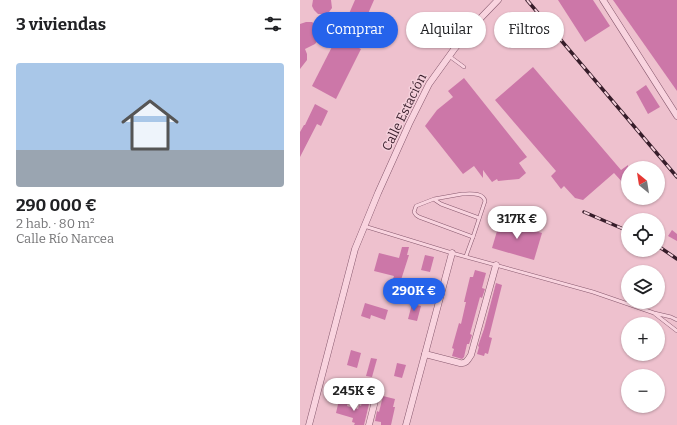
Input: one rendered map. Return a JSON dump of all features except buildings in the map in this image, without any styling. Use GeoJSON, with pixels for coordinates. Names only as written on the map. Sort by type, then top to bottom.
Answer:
{"type":"FeatureCollection","features":[{"type":"Feature","properties":{"kind":"street","name":"Calle Estación"},"geometry":{"type":"LineString","coordinates":[[309,425],[355,249],[384,179],[421,100],[437,72],[473,26],[498,0]]}},
{"type":"Feature","properties":{"kind":"street"},"geometry":{"type":"LineString","coordinates":[[603,0],[677,116]]}},
{"type":"Feature","properties":{"kind":"street"},"geometry":{"type":"LineString","coordinates":[[406,425],[452,253]]}},
{"type":"Feature","properties":{"kind":"street"},"geometry":{"type":"LineString","coordinates":[[425,354],[460,364],[464,364],[468,361],[496,265]]}},
{"type":"Feature","properties":{"kind":"street"},"geometry":{"type":"LineString","coordinates":[[369,425],[375,401]]}},
{"type":"Feature","properties":{"kind":"lane"},"geometry":{"type":"LineString","coordinates":[[449,56],[464,67]]}},
{"type":"Feature","properties":{"kind":"lane"},"geometry":{"type":"LineString","coordinates":[[466,256],[473,237],[485,201],[482,196],[462,194],[434,199],[416,206],[414,212],[416,215],[473,237]]}},
{"type":"Feature","properties":{"kind":"lane"},"geometry":{"type":"LineString","coordinates":[[434,199],[441,204],[479,218]]}},
{"type":"Feature","properties":{"kind":"lane"},"geometry":{"type":"LineString","coordinates":[[364,226],[452,253],[593,292],[677,320]]}},
{"type":"Feature","properties":{"kind":"lane"},"geometry":{"type":"LineString","coordinates":[[654,313],[677,331]]}},
{"type":"Feature","properties":{"kind":"railway"},"geometry":{"type":"LineString","coordinates":[[527,0],[677,177]]}},
{"type":"Feature","properties":{"kind":"railway"},"geometry":{"type":"LineString","coordinates":[[584,212],[621,228]]}},
{"type":"Feature","properties":{"kind":"railway"},"geometry":{"type":"LineString","coordinates":[[665,251],[677,259]]}}]}
